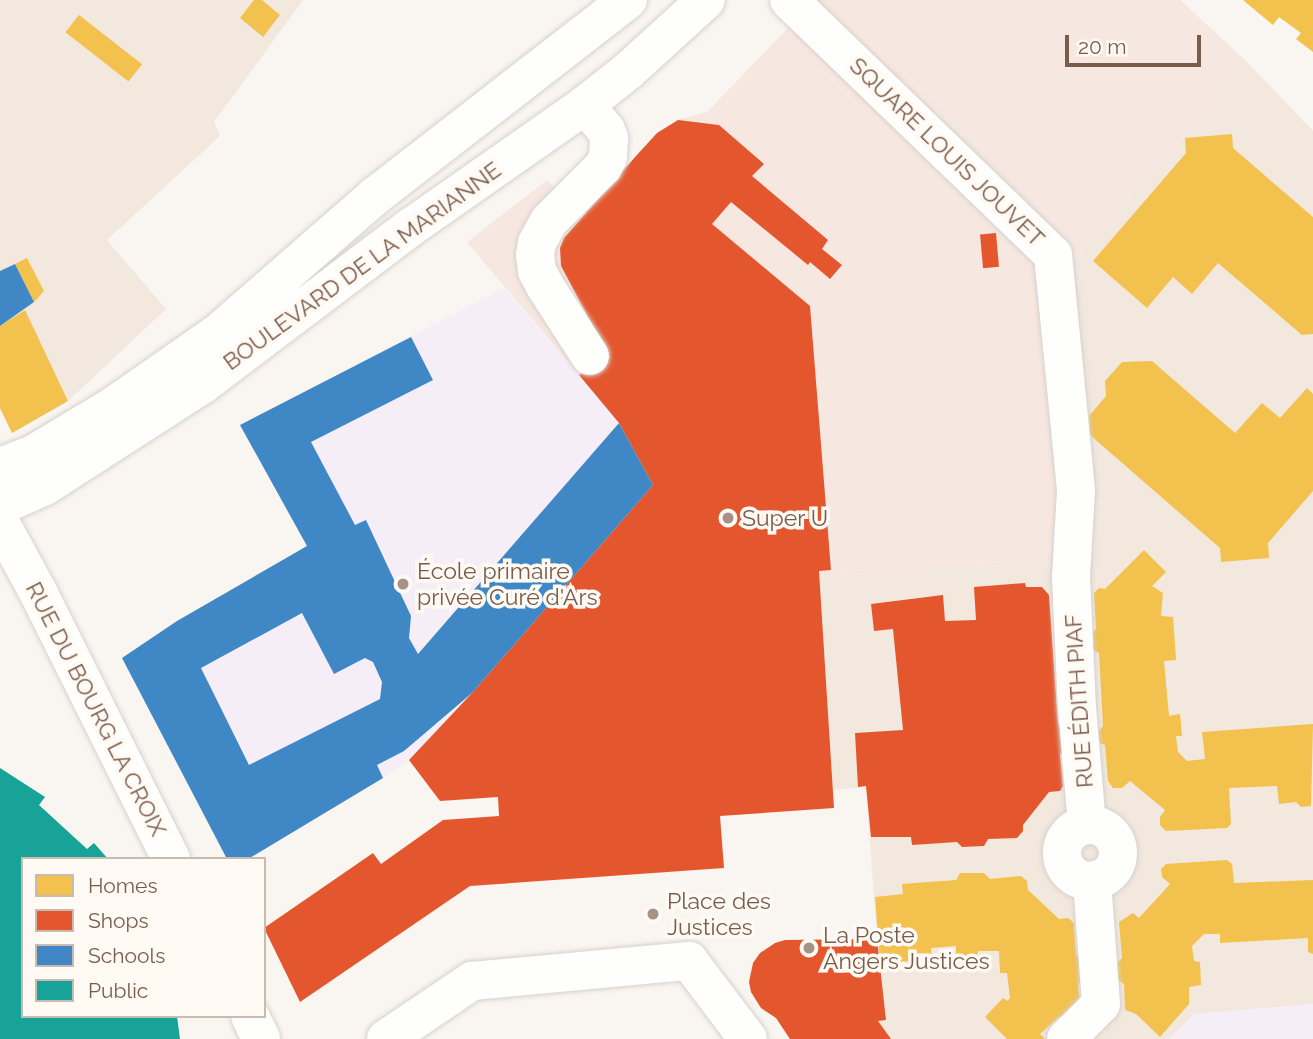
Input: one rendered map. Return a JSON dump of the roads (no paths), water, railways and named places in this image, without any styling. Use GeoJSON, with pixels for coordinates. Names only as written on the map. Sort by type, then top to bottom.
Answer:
{"type":"FeatureCollection","features":[{"type":"Feature","properties":{"kind":"street","name":"BOULEVARD DE LA MARIANNE"},"geometry":{"type":"LineString","coordinates":[[0,467],[32,455],[112,407],[218,333],[375,196],[628,0]]}},
{"type":"Feature","properties":{"kind":"street","name":"BOULEVARD DE LA MARIANNE"},"geometry":{"type":"LineString","coordinates":[[0,506],[46,486],[202,385],[411,227],[585,105],[628,71],[706,0]]}},
{"type":"Feature","properties":{"kind":"street","name":"SQUARE LOUIS JOUVET"},"geometry":{"type":"LineString","coordinates":[[789,0],[1053,255],[1076,490],[1071,577]]}},
{"type":"Feature","properties":{"kind":"street"},"geometry":{"type":"LineString","coordinates":[[585,105],[606,131],[609,138],[608,157],[603,167],[549,221],[537,243],[535,255],[537,271],[545,286],[590,356]]}},
{"type":"Feature","properties":{"kind":"street","name":"RUE DU BOURG LA CROIX"},"geometry":{"type":"LineString","coordinates":[[0,522],[170,857]]}},
{"type":"Feature","properties":{"kind":"street","name":"RUE ÉDITH PIAF"},"geometry":{"type":"LineString","coordinates":[[1066,1039],[1101,1004],[1092,880],[1081,880],[1071,874],[1062,855],[1069,835],[1087,825],[1077,708],[1071,577]]}},
{"type":"Feature","properties":{"kind":"street"},"geometry":{"type":"LineString","coordinates":[[386,1039],[472,981],[689,961],[748,1039]]}},
{"type":"Feature","properties":{"kind":"street"},"geometry":{"type":"LineString","coordinates":[[251,1018],[261,1039]]}},
{"type":"Feature","properties":{"kind":"place","name":"Super U"},"geometry":{"type":"Point","coordinates":[728,518]}},
{"type":"Feature","properties":{"kind":"place","name":"École primaire privée Curé d'Ars"},"geometry":{"type":"Point","coordinates":[403,584]}},
{"type":"Feature","properties":{"kind":"place","name":"Place des Justices"},"geometry":{"type":"Point","coordinates":[653,914]}},
{"type":"Feature","properties":{"kind":"place","name":"La Poste Angers Justices"},"geometry":{"type":"Point","coordinates":[809,948]}}]}
